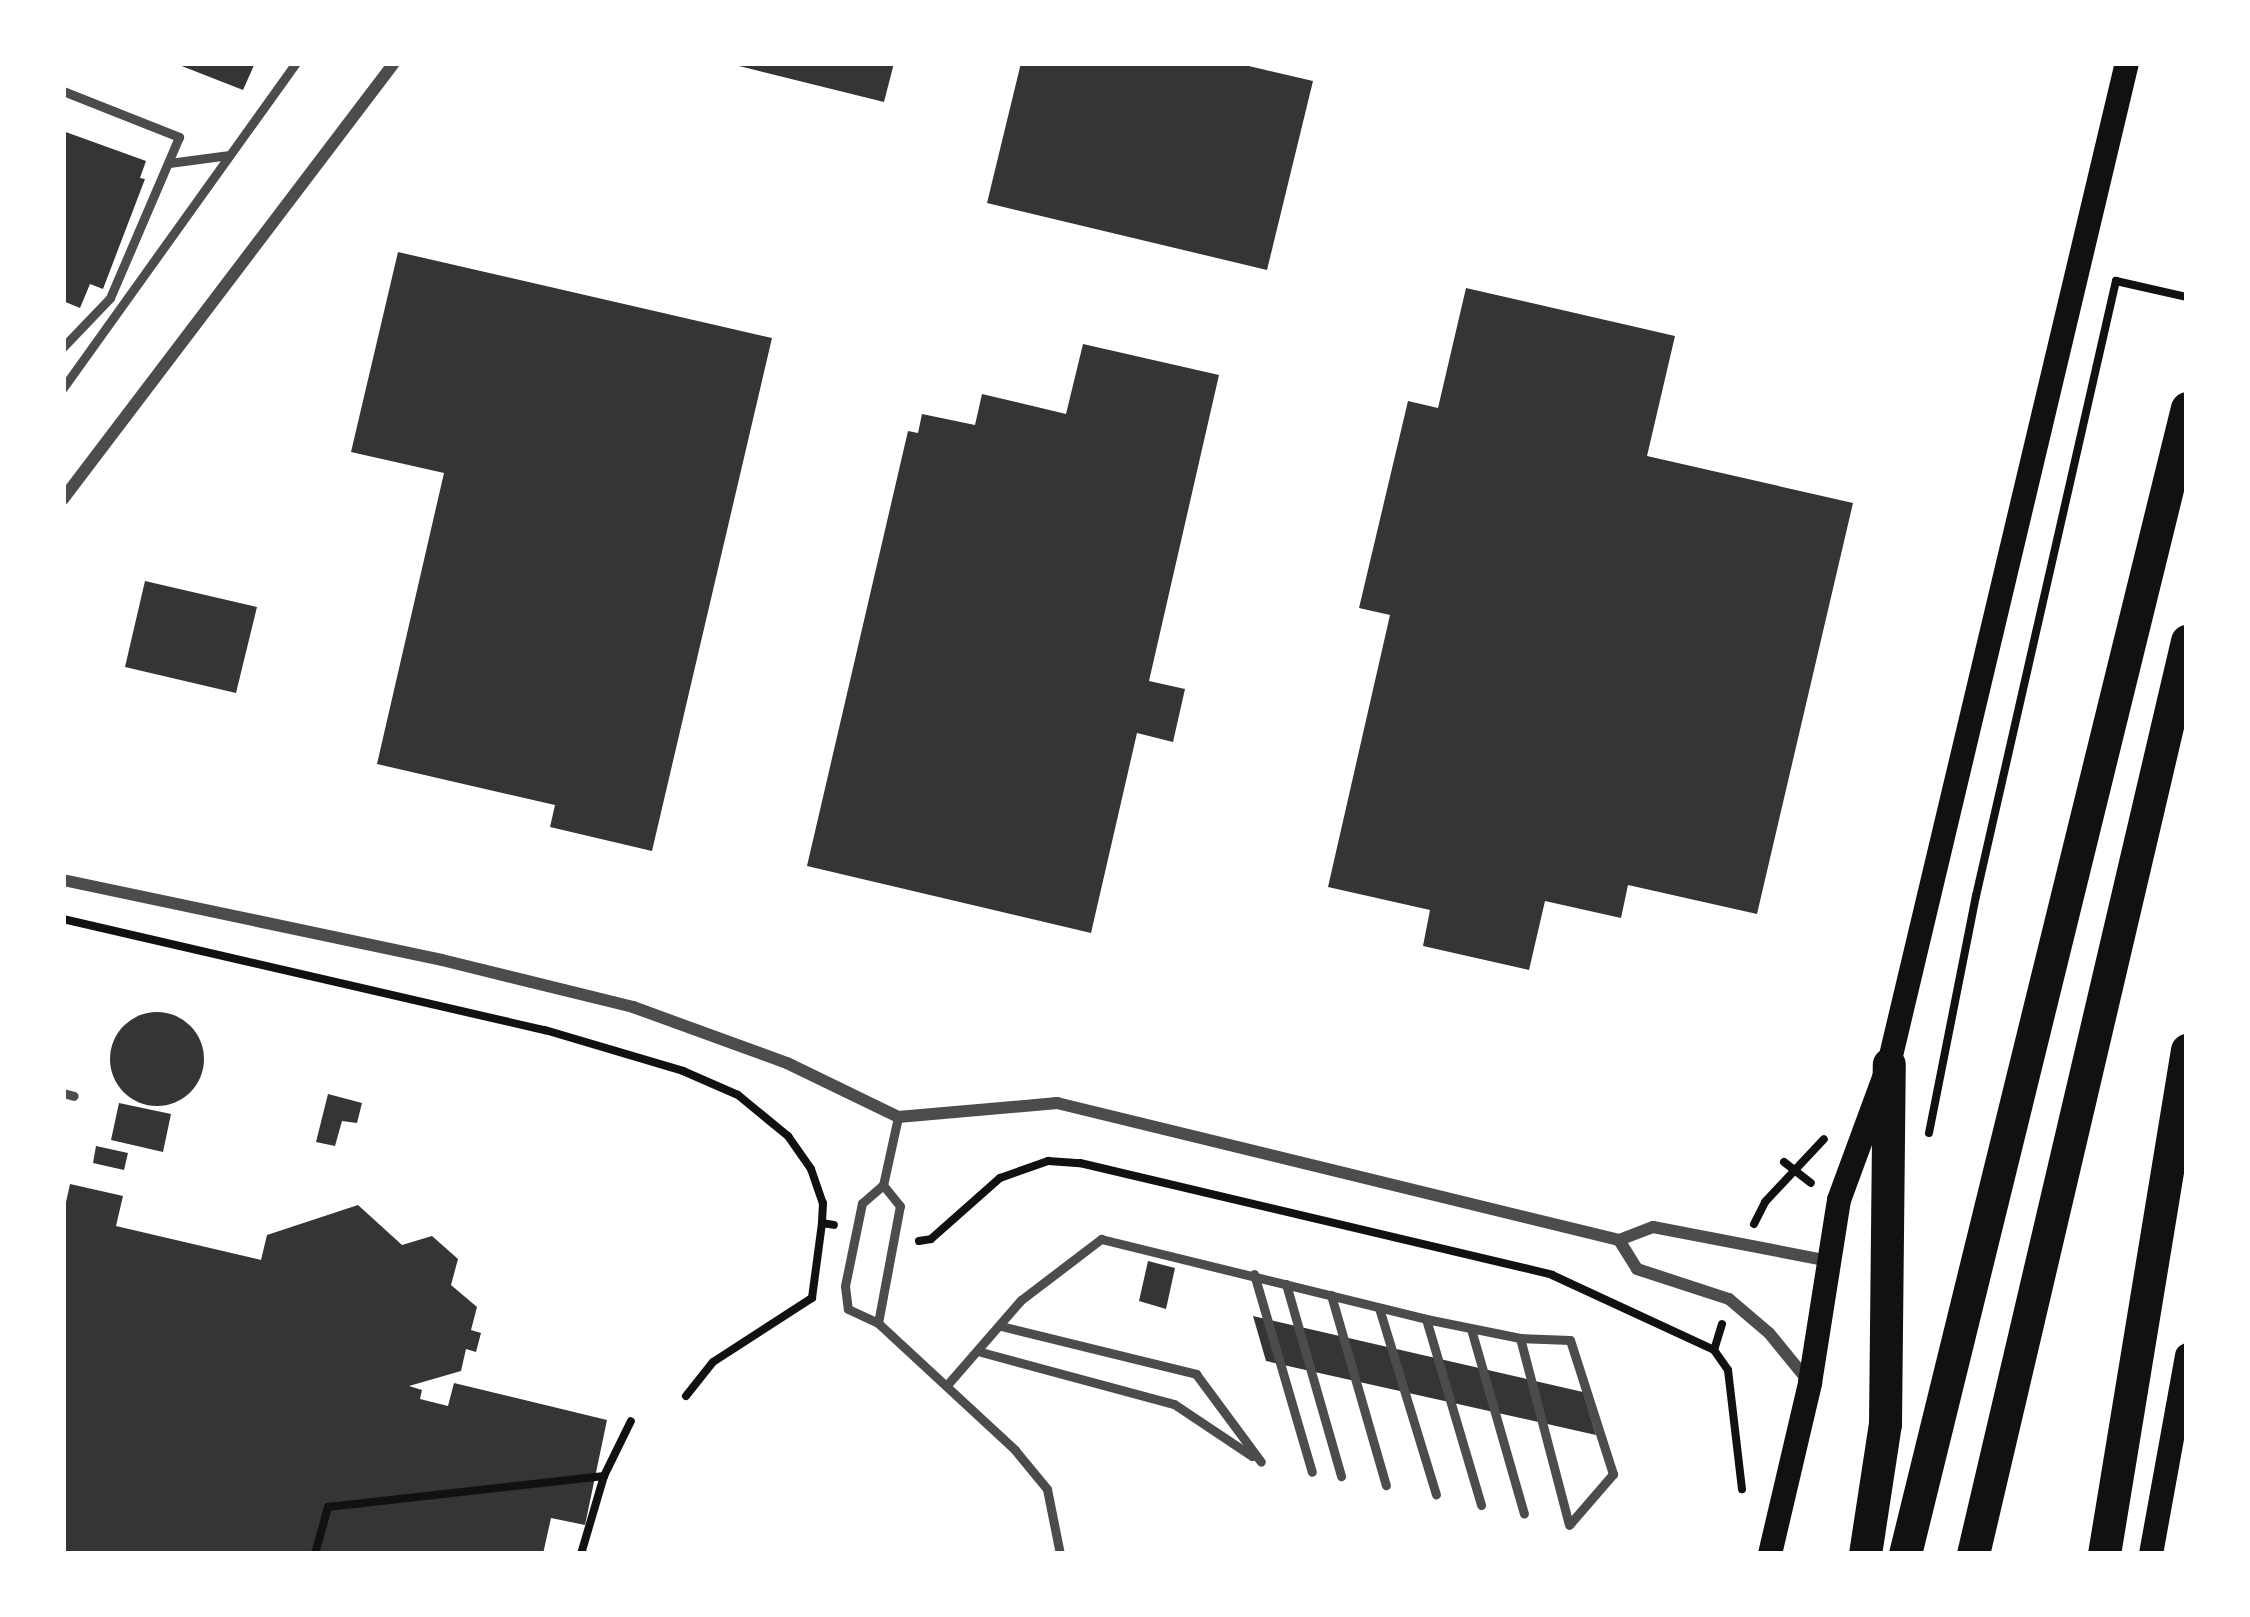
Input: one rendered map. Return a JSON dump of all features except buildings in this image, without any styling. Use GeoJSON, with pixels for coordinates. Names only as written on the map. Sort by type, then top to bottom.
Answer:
{"type":"FeatureCollection","features":[{"type":"Feature","properties":{"kind":"highway"},"geometry":{"type":"LineString","coordinates":[[1905,1554],[2187,408]]}},
{"type":"Feature","properties":{"kind":"highway"},"geometry":{"type":"LineString","coordinates":[[1973,1554],[2187,640]]}},
{"type":"Feature","properties":{"kind":"highway"},"geometry":{"type":"LineString","coordinates":[[2104,1554],[2187,1050]]}},
{"type":"Feature","properties":{"kind":"highway"},"geometry":{"type":"LineString","coordinates":[[1865,1554],[1885,1424],[1889,1064]]}},
{"type":"Feature","properties":{"kind":"main road"},"geometry":{"type":"LineString","coordinates":[[1770,1554],[1810,1383],[1839,1200],[1889,1064],[2126,63]]}},
{"type":"Feature","properties":{"kind":"main road"},"geometry":{"type":"LineString","coordinates":[[2151,1554],[2187,1355]]}},
{"type":"Feature","properties":{"kind":"street"},"geometry":{"type":"LineString","coordinates":[[63,499],[394,63]]}},
{"type":"Feature","properties":{"kind":"street"},"geometry":{"type":"LineString","coordinates":[[63,868],[69,880],[633,1007],[787,1063],[898,1117],[1057,1103],[1619,1240],[1653,1227],[1830,1261]]}},
{"type":"Feature","properties":{"kind":"street"},"geometry":{"type":"LineString","coordinates":[[1619,1240],[1637,1269],[1729,1299],[1769,1333],[1810,1383]]}},
{"type":"Feature","properties":{"kind":"lane"},"geometry":{"type":"LineString","coordinates":[[63,388],[296,63]]}},
{"type":"Feature","properties":{"kind":"lane"},"geometry":{"type":"LineString","coordinates":[[63,91],[179,136],[110,298],[63,347]]}},
{"type":"Feature","properties":{"kind":"lane"},"geometry":{"type":"LineString","coordinates":[[169,164],[229,155]]}},
{"type":"Feature","properties":{"kind":"lane"},"geometry":{"type":"LineString","coordinates":[[898,1117],[883,1185],[862,1202],[845,1286],[848,1310],[878,1323],[947,1385],[1047,1489],[1059,1528],[1060,1554]]}},
{"type":"Feature","properties":{"kind":"lane"},"geometry":{"type":"LineString","coordinates":[[878,1323],[900,1206],[883,1185]]}},
{"type":"Feature","properties":{"kind":"lane"},"geometry":{"type":"LineString","coordinates":[[947,1385],[981,1352],[1021,1300],[1101,1239],[1426,1319],[1520,1337],[1570,1340],[1613,1474],[1569,1526],[1520,1337]]}},
{"type":"Feature","properties":{"kind":"lane"},"geometry":{"type":"LineString","coordinates":[[1254,1274],[1312,1472]]}},
{"type":"Feature","properties":{"kind":"lane"},"geometry":{"type":"LineString","coordinates":[[1286,1284],[1341,1476]]}},
{"type":"Feature","properties":{"kind":"lane"},"geometry":{"type":"LineString","coordinates":[[1330,1295],[1385,1485]]}},
{"type":"Feature","properties":{"kind":"lane"},"geometry":{"type":"LineString","coordinates":[[1378,1308],[1436,1496]]}},
{"type":"Feature","properties":{"kind":"lane"},"geometry":{"type":"LineString","coordinates":[[1426,1319],[1481,1505]]}},
{"type":"Feature","properties":{"kind":"lane"},"geometry":{"type":"LineString","coordinates":[[981,1352],[1174,1404],[1261,1462],[1196,1374],[1001,1326]]}},
{"type":"Feature","properties":{"kind":"lane"},"geometry":{"type":"LineString","coordinates":[[1471,1328],[1524,1514]]}},
{"type":"Feature","properties":{"kind":"path"},"geometry":{"type":"LineString","coordinates":[[1928,1136],[1971,916],[2116,281],[2187,297]]}},
{"type":"Feature","properties":{"kind":"path"},"geometry":{"type":"LineString","coordinates":[[63,919],[544,1030],[683,1071],[738,1095],[788,1136],[811,1168],[823,1203],[812,1298],[712,1362],[686,1396]]}},
{"type":"Feature","properties":{"kind":"path"},"geometry":{"type":"LineString","coordinates":[[1752,1227],[1765,1202],[1834,1123]]}},
{"type":"Feature","properties":{"kind":"path"},"geometry":{"type":"LineString","coordinates":[[907,1238],[931,1239],[1000,1178],[1048,1161],[1080,1163],[1552,1274],[1714,1350],[1728,1370],[1742,1489]]}},
{"type":"Feature","properties":{"kind":"path"},"geometry":{"type":"LineString","coordinates":[[1784,1162],[1823,1193]]}},
{"type":"Feature","properties":{"kind":"path"},"geometry":{"type":"LineString","coordinates":[[822,1223],[844,1226]]}},
{"type":"Feature","properties":{"kind":"path"},"geometry":{"type":"LineString","coordinates":[[1714,1350],[1723,1319]]}},
{"type":"Feature","properties":{"kind":"path"},"geometry":{"type":"LineString","coordinates":[[581,1554],[604,1476],[631,1421]]}},
{"type":"Feature","properties":{"kind":"path"},"geometry":{"type":"LineString","coordinates":[[315,1554],[328,1508],[604,1476]]}}]}
